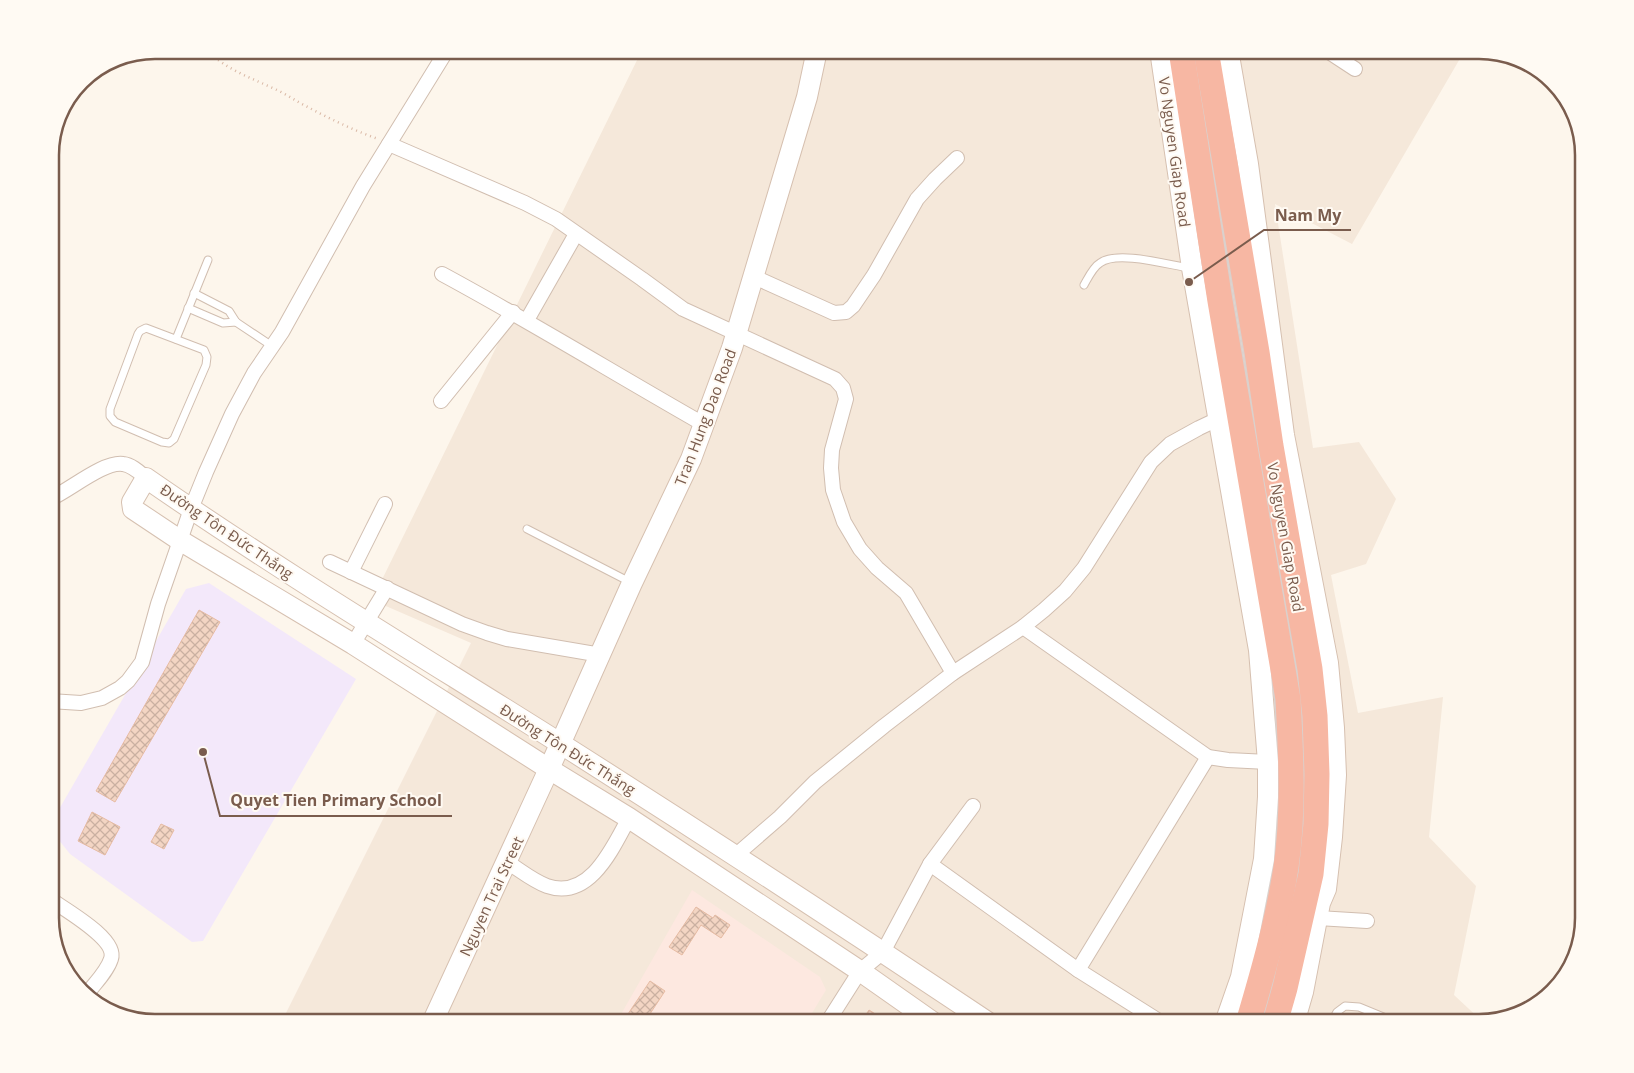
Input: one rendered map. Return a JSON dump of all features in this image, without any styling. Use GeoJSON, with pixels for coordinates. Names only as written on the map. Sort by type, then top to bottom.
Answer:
{"type":"FeatureCollection","features":[{"type":"Feature","properties":{"kind":"highway","name":"Vo Nguyen Giap Road"},"geometry":{"type":"LineString","coordinates":[[1182,59],[1229,417],[1288,699],[1291,748],[1280,797],[1286,866],[1277,916],[1250,1014]]}},
{"type":"Feature","properties":{"kind":"highway","name":"Vo Nguyen Giap Road"},"geometry":{"type":"LineString","coordinates":[[1208,59],[1326,774],[1316,824],[1311,874],[1286,988],[1278,1014]]}},
{"type":"Feature","properties":{"kind":"street"},"geometry":{"type":"LineString","coordinates":[[59,701],[81,702],[102,698],[120,688],[135,673],[146,653],[158,604],[192,509],[232,414],[254,373],[282,332],[364,186],[441,59]]}},
{"type":"Feature","properties":{"kind":"street","name":"Tran Hung Dao Road"},"geometry":{"type":"LineString","coordinates":[[549,769],[705,425],[736,334],[807,97],[816,59]]}},
{"type":"Feature","properties":{"kind":"street","name":"Vo Nguyen Giap Road"},"geometry":{"type":"LineString","coordinates":[[1161,59],[1192,268],[1229,417],[1235,509],[1259,650],[1268,762],[1280,797],[1264,859],[1241,977],[1228,1014]]}},
{"type":"Feature","properties":{"kind":"street","name":"Vo Nguyen Giap Road"},"geometry":{"type":"LineString","coordinates":[[1230,59],[1250,174],[1284,435],[1328,664],[1326,774],[1332,837],[1326,889],[1320,904],[1303,992],[1297,1014]]}},
{"type":"Feature","properties":{"kind":"street"},"geometry":{"type":"LineString","coordinates":[[1340,59],[1356,69]]}},
{"type":"Feature","properties":{"kind":"street"},"geometry":{"type":"LineString","coordinates":[[389,144],[525,202],[556,219],[683,309],[835,378],[843,388],[846,399],[832,450],[831,468],[834,490],[844,522],[860,549],[906,593],[953,674]]}},
{"type":"Feature","properties":{"kind":"street"},"geometry":{"type":"LineString","coordinates":[[752,276],[834,313],[846,312],[874,275],[917,199],[934,179],[957,158]]}},
{"type":"Feature","properties":{"kind":"street"},"geometry":{"type":"LineString","coordinates":[[527,320],[576,234]]}},
{"type":"Feature","properties":{"kind":"street"},"geometry":{"type":"LineString","coordinates":[[442,274],[527,320],[573,350],[705,425]]}},
{"type":"Feature","properties":{"kind":"street"},"geometry":{"type":"LineString","coordinates":[[441,402],[513,312]]}},
{"type":"Feature","properties":{"kind":"street"},"geometry":{"type":"LineString","coordinates":[[735,856],[841,760],[953,674],[1023,627],[1065,591],[1084,568],[1151,462],[1170,444],[1229,417]]}},
{"type":"Feature","properties":{"kind":"street"},"geometry":{"type":"LineString","coordinates":[[59,494],[102,468],[117,464],[132,467],[146,478]]}},
{"type":"Feature","properties":{"kind":"street","name":"Đường Tôn Đức Thắng"},"geometry":{"type":"LineString","coordinates":[[921,1014],[860,971],[629,818],[353,644],[181,541],[133,509],[132,502],[146,478],[366,622],[735,856],[975,1014]]}},
{"type":"Feature","properties":{"kind":"street"},"geometry":{"type":"LineString","coordinates":[[351,572],[386,504]]}},
{"type":"Feature","properties":{"kind":"street"},"geometry":{"type":"LineString","coordinates":[[330,562],[462,624],[487,633],[507,639],[601,656]]}},
{"type":"Feature","properties":{"kind":"street"},"geometry":{"type":"LineString","coordinates":[[353,644],[387,588]]}},
{"type":"Feature","properties":{"kind":"street"},"geometry":{"type":"LineString","coordinates":[[1023,627],[1208,757],[1268,762]]}},
{"type":"Feature","properties":{"kind":"street"},"geometry":{"type":"LineString","coordinates":[[1078,970],[1208,757]]}},
{"type":"Feature","properties":{"kind":"street","name":"Nguyen Trai Street"},"geometry":{"type":"LineString","coordinates":[[436,1014],[549,769]]}},
{"type":"Feature","properties":{"kind":"street"},"geometry":{"type":"LineString","coordinates":[[833,1014],[860,971],[882,952],[930,864],[973,806]]}},
{"type":"Feature","properties":{"kind":"street"},"geometry":{"type":"LineString","coordinates":[[507,862],[547,886],[570,888],[588,879],[606,860],[629,818]]}},
{"type":"Feature","properties":{"kind":"street"},"geometry":{"type":"LineString","coordinates":[[930,864],[1078,970],[1148,1014]]}},
{"type":"Feature","properties":{"kind":"street"},"geometry":{"type":"LineString","coordinates":[[59,905],[102,936],[112,951],[110,963],[90,990]]}},
{"type":"Feature","properties":{"kind":"street"},"geometry":{"type":"LineString","coordinates":[[1318,918],[1366,921]]}},
{"type":"Feature","properties":{"kind":"lane"},"geometry":{"type":"LineString","coordinates":[[1084,285],[1099,263],[1109,259],[1126,258],[1192,268]]}},
{"type":"Feature","properties":{"kind":"lane"},"geometry":{"type":"LineString","coordinates":[[176,339],[208,260]]}},
{"type":"Feature","properties":{"kind":"lane"},"geometry":{"type":"LineString","coordinates":[[194,293],[228,311],[236,322],[272,346]]}},
{"type":"Feature","properties":{"kind":"lane"},"geometry":{"type":"LineString","coordinates":[[188,308],[223,323],[236,322]]}},
{"type":"Feature","properties":{"kind":"lane"},"geometry":{"type":"LineString","coordinates":[[150,328],[176,339],[204,350],[207,361],[174,439],[165,443],[115,422],[110,416],[110,409],[140,331],[150,328]]}},
{"type":"Feature","properties":{"kind":"lane"},"geometry":{"type":"LineString","coordinates":[[527,529],[632,583]]}},
{"type":"Feature","properties":{"kind":"lane"},"geometry":{"type":"LineString","coordinates":[[1336,1014],[1345,1006],[1359,1007],[1376,1014]]}},
{"type":"Feature","properties":{"kind":"path"},"geometry":{"type":"LineString","coordinates":[[217,59],[233,70],[268,85],[302,105],[389,144]]}},
{"type":"Feature","properties":{"kind":"shaded area"},"geometry":{"type":"Polygon","coordinates":[[[638,59],[1460,59],[1352,244],[1275,204],[1313,448],[1359,442],[1396,499],[1366,564],[1331,575],[1358,713],[1443,697],[1429,837],[1476,886],[1454,995],[1474,1014],[286,1014],[471,643],[372,600],[638,59]]]}},
{"type":"Feature","properties":{"kind":"shaded area"},"geometry":{"type":"Polygon","coordinates":[[[209,583],[356,679],[203,941],[192,942],[70,854],[59,840],[59,809],[186,589],[209,583]]]}},
{"type":"Feature","properties":{"kind":"shaded area"},"geometry":{"type":"Polygon","coordinates":[[[692,890],[820,977],[826,990],[811,1014],[621,1014],[692,890]]]}},
{"type":"Feature","properties":{"kind":"building"},"geometry":{"type":"Polygon","coordinates":[[[199,610],[220,622],[115,802],[96,791],[199,610]]]}},
{"type":"Feature","properties":{"kind":"building"},"geometry":{"type":"Polygon","coordinates":[[[92,812],[120,827],[105,855],[78,841],[92,812]]]}},
{"type":"Feature","properties":{"kind":"building"},"geometry":{"type":"Polygon","coordinates":[[[161,824],[174,830],[164,849],[151,842],[161,824]]]}},
{"type":"Feature","properties":{"kind":"building"},"geometry":{"type":"Polygon","coordinates":[[[696,907],[713,918],[715,915],[730,925],[721,938],[701,925],[682,955],[669,947],[696,907]]]}},
{"type":"Feature","properties":{"kind":"building"},"geometry":{"type":"Polygon","coordinates":[[[650,981],[665,991],[650,1014],[628,1014],[650,981]]]}},
{"type":"Feature","properties":{"kind":"building"},"geometry":{"type":"Polygon","coordinates":[[[869,1010],[875,1014],[866,1014],[869,1010]]]}},
{"type":"Feature","properties":{"kind":"place","name":"Nam My"},"geometry":{"type":"Point","coordinates":[1189,282]}},
{"type":"Feature","properties":{"kind":"place","name":"Quyet Tien Primary School"},"geometry":{"type":"Point","coordinates":[203,752]}}]}
